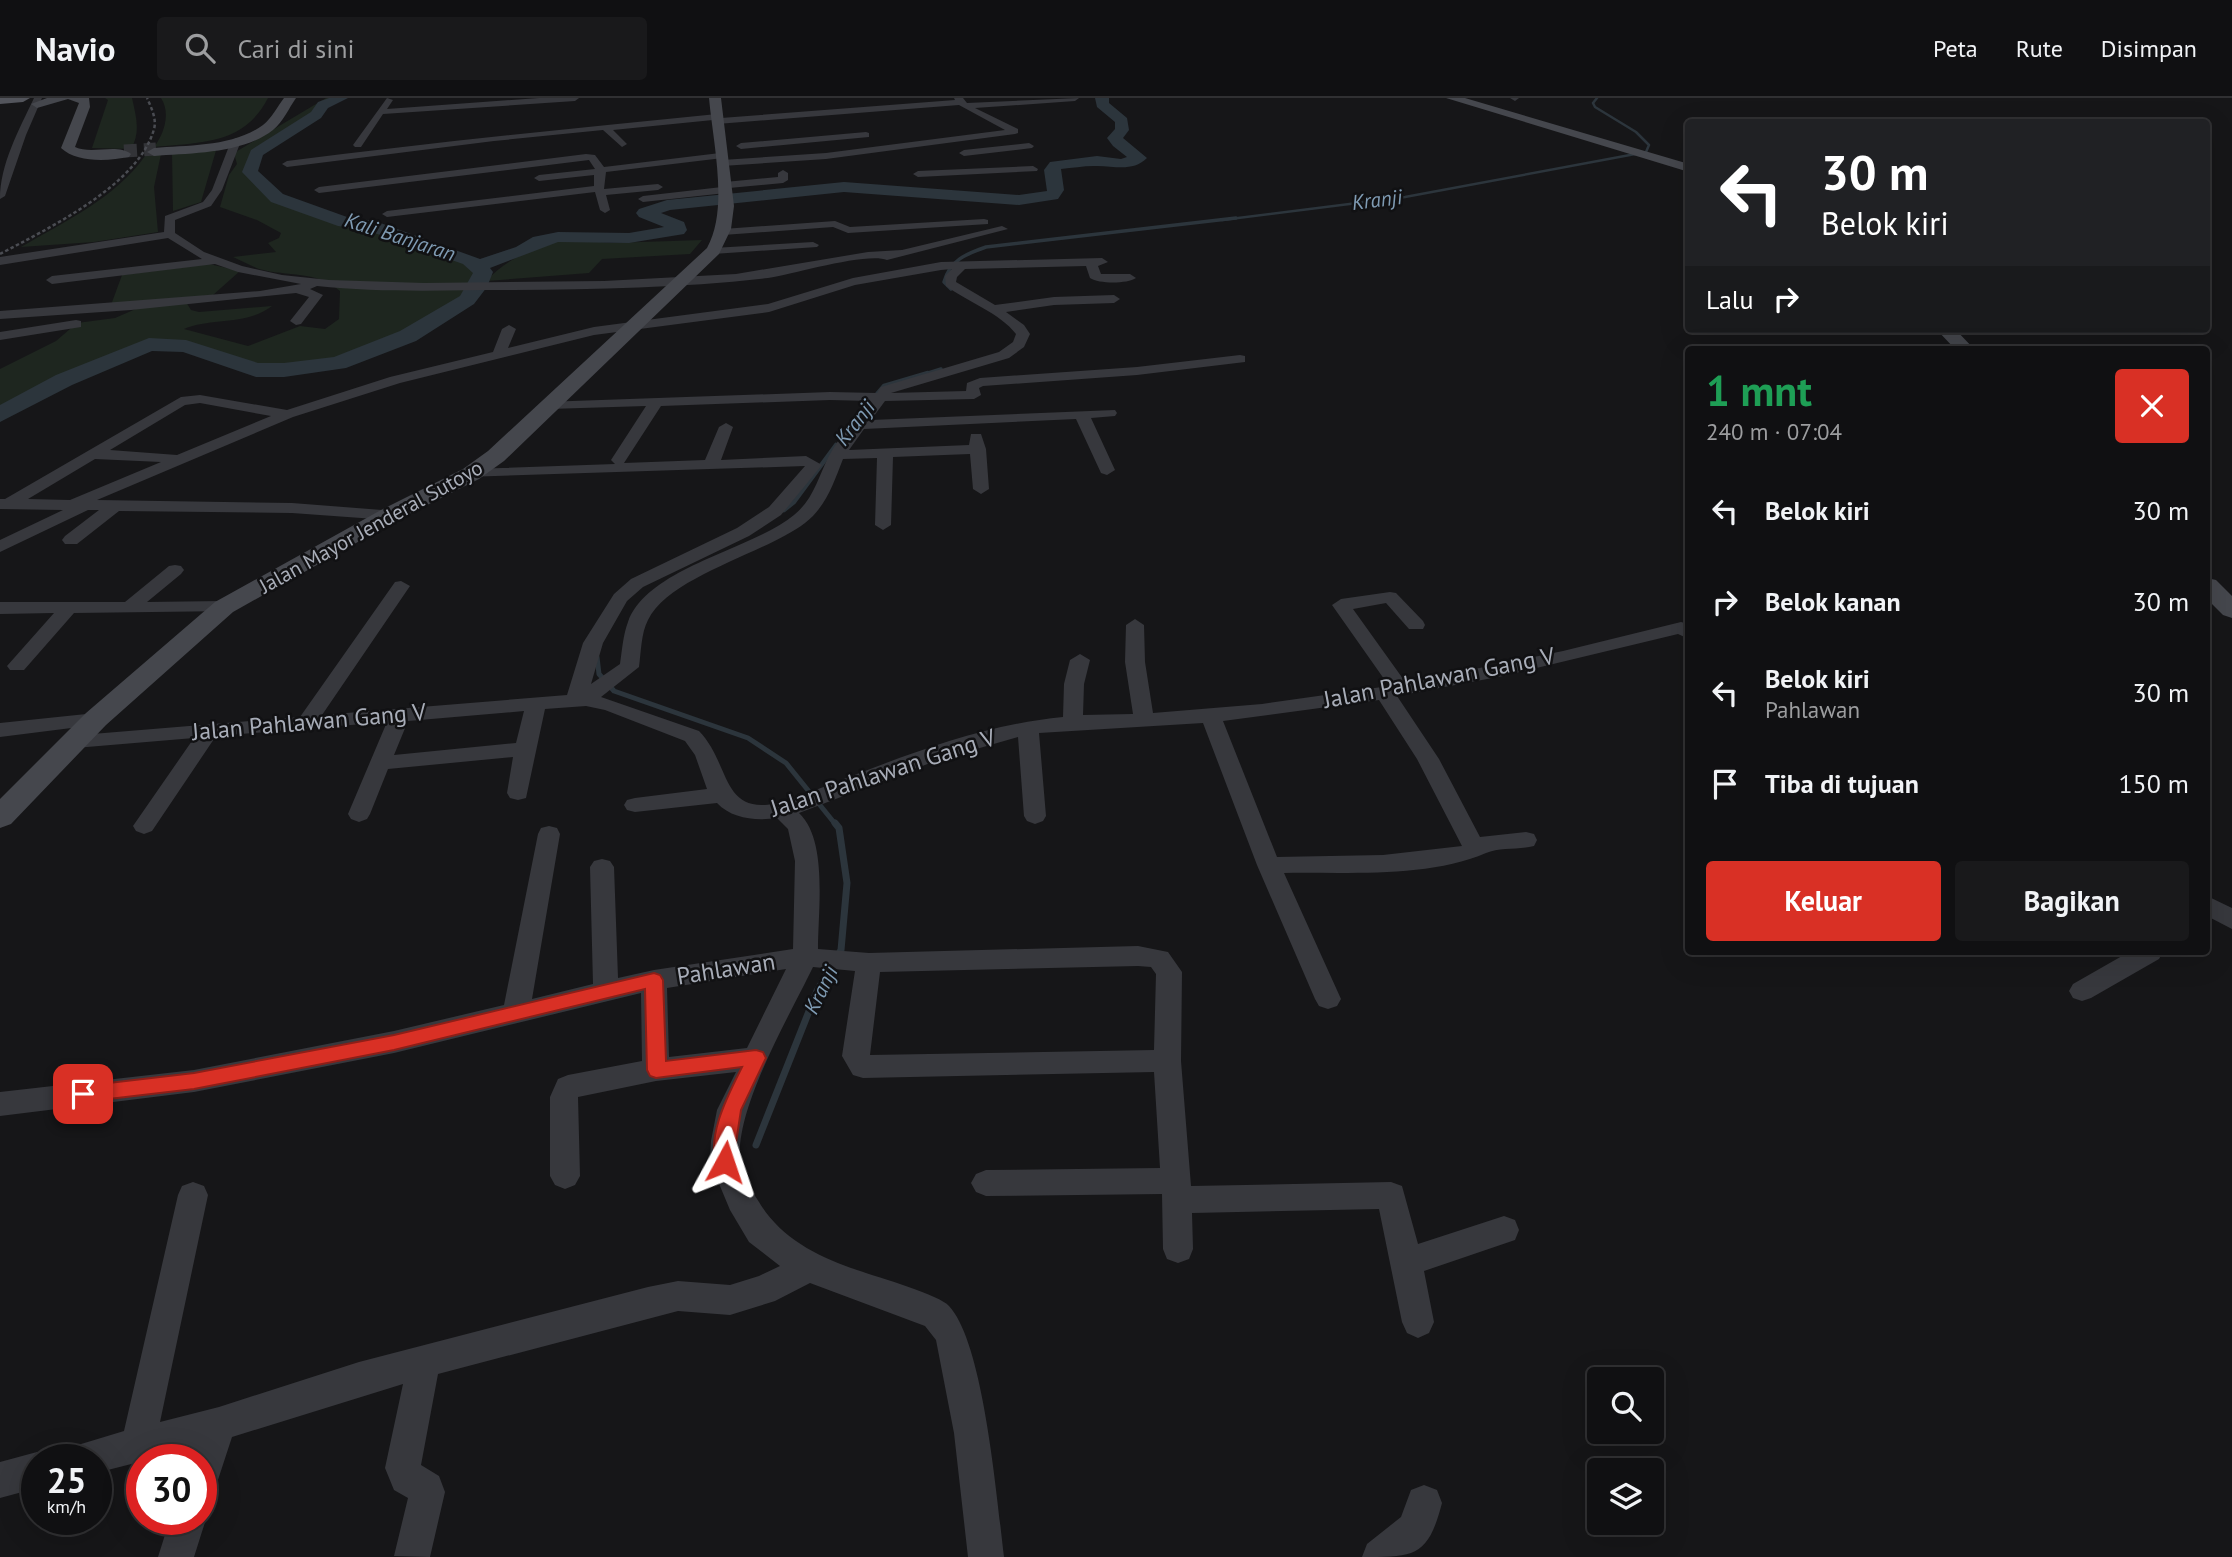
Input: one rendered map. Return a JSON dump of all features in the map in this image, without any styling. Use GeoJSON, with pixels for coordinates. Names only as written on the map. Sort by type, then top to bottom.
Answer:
{"type":"FeatureCollection","features":[{"type":"Feature","properties":{"kind":"main road"},"geometry":{"type":"LineString","coordinates":[[0,100],[23,98]]}},
{"type":"Feature","properties":{"kind":"main road"},"geometry":{"type":"LineString","coordinates":[[38,101],[62,98]]}},
{"type":"Feature","properties":{"kind":"main road"},"geometry":{"type":"LineString","coordinates":[[73,98],[85,101],[68,148],[82,155],[124,153],[85,150],[82,146],[96,109],[97,100],[93,98]]}},
{"type":"Feature","properties":{"kind":"main road"},"geometry":{"type":"LineString","coordinates":[[277,98],[258,126],[242,135],[155,150],[236,141],[271,125],[290,98]]}},
{"type":"Feature","properties":{"kind":"main road"},"geometry":{"type":"LineString","coordinates":[[715,98],[726,191],[718,241]]}},
{"type":"Feature","properties":{"kind":"main road"},"geometry":{"type":"LineString","coordinates":[[1452,98],[1685,167]]}},
{"type":"Feature","properties":{"kind":"main road","name":"Jalan Mayor Jenderal Sutoyo"},"geometry":{"type":"LineString","coordinates":[[0,817],[96,719],[224,607],[389,515],[471,474],[496,456],[638,324],[718,241]]}},
{"type":"Feature","properties":{"kind":"main road"},"geometry":{"type":"LineString","coordinates":[[1949,333],[1962,346]]}},
{"type":"Feature","properties":{"kind":"main road"},"geometry":{"type":"LineString","coordinates":[[2210,588],[2232,610]]}},
{"type":"Feature","properties":{"kind":"street"},"geometry":{"type":"LineString","coordinates":[[287,164],[336,155],[358,145],[391,98]]}},
{"type":"Feature","properties":{"kind":"street"},"geometry":{"type":"LineString","coordinates":[[426,120],[441,98]]}},
{"type":"Feature","properties":{"kind":"street"},"geometry":{"type":"LineString","coordinates":[[381,113],[575,98]]}},
{"type":"Feature","properties":{"kind":"street"},"geometry":{"type":"LineString","coordinates":[[319,190],[423,157],[604,127],[717,119],[806,118],[962,101],[1075,98]]}},
{"type":"Feature","properties":{"kind":"street"},"geometry":{"type":"LineString","coordinates":[[0,195],[3,175],[16,136],[38,101]]}},
{"type":"Feature","properties":{"kind":"street"},"geometry":{"type":"LineString","coordinates":[[721,155],[815,157],[888,147],[1024,135],[962,101]]}},
{"type":"Feature","properties":{"kind":"street"},"geometry":{"type":"LineString","coordinates":[[912,106],[924,117]]}},
{"type":"Feature","properties":{"kind":"street"},"geometry":{"type":"LineString","coordinates":[[604,127],[622,144]]}},
{"type":"Feature","properties":{"kind":"street"},"geometry":{"type":"LineString","coordinates":[[942,131],[970,152]]}},
{"type":"Feature","properties":{"kind":"street"},"geometry":{"type":"LineString","coordinates":[[528,179],[866,135]]}},
{"type":"Feature","properties":{"kind":"street"},"geometry":{"type":"LineString","coordinates":[[236,141],[207,204],[169,218],[170,233],[182,245],[213,261],[320,282],[441,286],[680,283],[803,271],[900,253],[1002,229]]}},
{"type":"Feature","properties":{"kind":"street"},"geometry":{"type":"LineString","coordinates":[[358,145],[423,157],[458,204]]}},
{"type":"Feature","properties":{"kind":"street"},"geometry":{"type":"LineString","coordinates":[[954,154],[1029,146]]}},
{"type":"Feature","properties":{"kind":"street"},"geometry":{"type":"LineString","coordinates":[[888,147],[916,159],[922,168],[918,176],[1028,170],[1027,180],[999,182]]}},
{"type":"Feature","properties":{"kind":"street"},"geometry":{"type":"LineString","coordinates":[[309,151],[336,155],[423,157],[589,156],[601,170]]}},
{"type":"Feature","properties":{"kind":"street"},"geometry":{"type":"LineString","coordinates":[[336,155],[405,211]]}},
{"type":"Feature","properties":{"kind":"street"},"geometry":{"type":"LineString","coordinates":[[601,170],[598,175],[599,191],[605,210]]}},
{"type":"Feature","properties":{"kind":"street"},"geometry":{"type":"LineString","coordinates":[[643,199],[726,191],[783,180],[783,173]]}},
{"type":"Feature","properties":{"kind":"street"},"geometry":{"type":"LineString","coordinates":[[687,184],[726,191]]}},
{"type":"Feature","properties":{"kind":"street"},"geometry":{"type":"LineString","coordinates":[[387,214],[458,204],[658,187]]}},
{"type":"Feature","properties":{"kind":"street"},"geometry":{"type":"LineString","coordinates":[[718,241],[813,222],[838,225],[848,230],[988,221]]}},
{"type":"Feature","properties":{"kind":"street"},"geometry":{"type":"LineString","coordinates":[[0,261],[170,233]]}},
{"type":"Feature","properties":{"kind":"street"},"geometry":{"type":"LineString","coordinates":[[718,241],[813,245]]}},
{"type":"Feature","properties":{"kind":"street"},"geometry":{"type":"LineString","coordinates":[[72,248],[39,294],[213,261]]}},
{"type":"Feature","properties":{"kind":"street"},"geometry":{"type":"LineString","coordinates":[[0,547],[178,458],[288,414],[395,380],[594,331],[769,308],[853,282],[955,267],[1025,270],[1096,262],[1096,278],[1130,278]]}},
{"type":"Feature","properties":{"kind":"street"},"geometry":{"type":"LineString","coordinates":[[581,700],[629,667],[637,622],[651,600],[665,588],[744,550],[800,519],[819,498],[837,455],[877,397],[897,385],[991,359],[1014,349],[1023,339],[1020,325],[990,310],[950,283],[955,267]]}},
{"type":"Feature","properties":{"kind":"street"},"geometry":{"type":"LineString","coordinates":[[0,315],[261,296],[320,282]]}},
{"type":"Feature","properties":{"kind":"street"},"geometry":{"type":"LineString","coordinates":[[296,321],[317,296],[297,289]]}},
{"type":"Feature","properties":{"kind":"street"},"geometry":{"type":"LineString","coordinates":[[0,336],[221,301],[228,297]]}},
{"type":"Feature","properties":{"kind":"street"},"geometry":{"type":"LineString","coordinates":[[990,310],[1041,303],[1114,299]]}},
{"type":"Feature","properties":{"kind":"street"},"geometry":{"type":"LineString","coordinates":[[499,354],[509,329]]}},
{"type":"Feature","properties":{"kind":"street"},"geometry":{"type":"LineString","coordinates":[[859,425],[973,421],[1057,397],[1240,359]]}},
{"type":"Feature","properties":{"kind":"street"},"geometry":{"type":"LineString","coordinates":[[981,489],[972,386],[980,382],[1057,397],[1082,415],[1107,470]]}},
{"type":"Feature","properties":{"kind":"street"},"geometry":{"type":"LineString","coordinates":[[549,405],[974,396]]}},
{"type":"Feature","properties":{"kind":"street"},"geometry":{"type":"LineString","coordinates":[[4,504],[181,401],[200,399],[288,414]]}},
{"type":"Feature","properties":{"kind":"street"},"geometry":{"type":"LineString","coordinates":[[619,460],[656,402]]}},
{"type":"Feature","properties":{"kind":"street"},"geometry":{"type":"LineString","coordinates":[[1082,415],[1110,413]]}},
{"type":"Feature","properties":{"kind":"street"},"geometry":{"type":"LineString","coordinates":[[711,466],[726,427]]}},
{"type":"Feature","properties":{"kind":"street"},"geometry":{"type":"LineString","coordinates":[[837,455],[978,449]]}},
{"type":"Feature","properties":{"kind":"street"},"geometry":{"type":"LineString","coordinates":[[883,525],[886,453]]}},
{"type":"Feature","properties":{"kind":"street"},"geometry":{"type":"LineString","coordinates":[[91,454],[178,458]]}},
{"type":"Feature","properties":{"kind":"street"},"geometry":{"type":"LineString","coordinates":[[471,474],[806,461],[814,465],[775,511],[743,532],[637,583],[620,598],[593,643],[581,700]]}},
{"type":"Feature","properties":{"kind":"street"},"geometry":{"type":"LineString","coordinates":[[4,504],[292,508],[389,515]]}},
{"type":"Feature","properties":{"kind":"street"},"geometry":{"type":"LineString","coordinates":[[71,540],[117,505]]}},
{"type":"Feature","properties":{"kind":"street"},"geometry":{"type":"LineString","coordinates":[[131,606],[175,570]]}},
{"type":"Feature","properties":{"kind":"street"},"geometry":{"type":"LineString","coordinates":[[306,723],[401,586]]}},
{"type":"Feature","properties":{"kind":"street"},"geometry":{"type":"LineString","coordinates":[[1416,625],[1390,597],[1341,605],[1393,690],[1475,846]]}},
{"type":"Feature","properties":{"kind":"street"},"geometry":{"type":"LineString","coordinates":[[0,608],[224,607]]}},
{"type":"Feature","properties":{"kind":"street"},"geometry":{"type":"LineString","coordinates":[[17,666],[69,608]]}},
{"type":"Feature","properties":{"kind":"street"},"geometry":{"type":"LineString","coordinates":[[1135,625],[1135,662],[1144,720]]}},
{"type":"Feature","properties":{"kind":"street","name":"Jalan Pahlawan Gang V"},"geometry":{"type":"LineString","coordinates":[[75,741],[581,700],[610,705],[692,736],[700,744],[722,795],[738,808],[753,813],[782,810],[960,747],[1028,728],[1073,722],[1211,716],[1393,690],[1685,629]]}},
{"type":"Feature","properties":{"kind":"street"},"geometry":{"type":"LineString","coordinates":[[1073,722],[1074,684],[1080,660]]}},
{"type":"Feature","properties":{"kind":"street"},"geometry":{"type":"LineString","coordinates":[[519,793],[525,749],[536,704]]}},
{"type":"Feature","properties":{"kind":"street"},"geometry":{"type":"LineString","coordinates":[[359,814],[400,715]]}},
{"type":"Feature","properties":{"kind":"street"},"geometry":{"type":"LineString","coordinates":[[1211,716],[1269,864],[1328,999]]}},
{"type":"Feature","properties":{"kind":"street"},"geometry":{"type":"LineString","coordinates":[[0,730],[96,719]]}},
{"type":"Feature","properties":{"kind":"street"},"geometry":{"type":"LineString","coordinates":[[1028,728],[1035,816]]}},
{"type":"Feature","properties":{"kind":"street"},"geometry":{"type":"LineString","coordinates":[[144,826],[210,730]]}},
{"type":"Feature","properties":{"kind":"street"},"geometry":{"type":"LineString","coordinates":[[381,763],[525,749]]}},
{"type":"Feature","properties":{"kind":"street"},"geometry":{"type":"LineString","coordinates":[[635,805],[722,795]]}},
{"type":"Feature","properties":{"kind":"street","name":"Pahlawan"},"geometry":{"type":"LineString","coordinates":[[0,1104],[194,1081],[394,1042],[654,980],[814,958],[807,862],[799,826],[782,810]]}},
{"type":"Feature","properties":{"kind":"street"},"geometry":{"type":"LineString","coordinates":[[516,1013],[549,834]]}},
{"type":"Feature","properties":{"kind":"street"},"geometry":{"type":"LineString","coordinates":[[1475,846],[1527,840]]}},
{"type":"Feature","properties":{"kind":"street"},"geometry":{"type":"LineString","coordinates":[[1269,864],[1383,863],[1465,854],[1475,850],[1475,846]]}},
{"type":"Feature","properties":{"kind":"street"},"geometry":{"type":"LineString","coordinates":[[603,867],[606,992]]}},
{"type":"Feature","properties":{"kind":"street"},"geometry":{"type":"LineString","coordinates":[[2082,991],[2145,955]]}},
{"type":"Feature","properties":{"kind":"street"},"geometry":{"type":"LineString","coordinates":[[986,1557],[971,1433],[951,1334],[944,1321],[936,1314],[808,1268],[761,1232],[741,1200],[725,1162],[725,1141],[731,1110],[756,1058],[814,958],[860,963],[1138,956],[1159,960],[1169,972],[1167,1061],[1178,1250]]}},
{"type":"Feature","properties":{"kind":"street"},"geometry":{"type":"LineString","coordinates":[[860,963],[856,1056],[863,1067],[1167,1061]]}},
{"type":"Feature","properties":{"kind":"street"},"geometry":{"type":"LineString","coordinates":[[654,980],[656,1070]]}},
{"type":"Feature","properties":{"kind":"street"},"geometry":{"type":"LineString","coordinates":[[565,1176],[566,1089],[572,1085],[656,1070],[756,1058]]}},
{"type":"Feature","properties":{"kind":"street"},"geometry":{"type":"LineString","coordinates":[[986,1183],[1391,1195],[1418,1322]]}},
{"type":"Feature","properties":{"kind":"street"},"geometry":{"type":"LineString","coordinates":[[138,1444],[193,1195]]}},
{"type":"Feature","properties":{"kind":"street"},"geometry":{"type":"LineString","coordinates":[[1407,1262],[1504,1230]]}},
{"type":"Feature","properties":{"kind":"street"},"geometry":{"type":"LineString","coordinates":[[142,1444],[219,1424],[424,1362],[648,1302],[678,1296],[730,1300],[764,1290],[808,1268]]}},
{"type":"Feature","properties":{"kind":"street"},"geometry":{"type":"LineString","coordinates":[[412,1556],[427,1492],[407,1477],[404,1468],[424,1362]]}},
{"type":"Feature","properties":{"kind":"street"},"geometry":{"type":"LineString","coordinates":[[212,1444],[219,1424]]}},
{"type":"Feature","properties":{"kind":"street"},"geometry":{"type":"LineString","coordinates":[[0,1480],[21,1474]]}},
{"type":"Feature","properties":{"kind":"street"},"geometry":{"type":"LineString","coordinates":[[1380,1557],[1414,1532],[1420,1524],[1424,1503]]}},
{"type":"Feature","properties":{"kind":"street"},"geometry":{"type":"LineString","coordinates":[[176,1557],[183,1535]]}},
{"type":"Feature","properties":{"kind":"shaded area"},"geometry":{"type":"Polygon","coordinates":[[[105,98],[132,98],[137,130],[131,149],[92,148],[108,100],[105,98]]]}},
{"type":"Feature","properties":{"kind":"shaded area"},"geometry":{"type":"Polygon","coordinates":[[[161,98],[268,98],[247,125],[234,133],[204,142],[154,147],[161,136],[166,117],[161,98]]]}},
{"type":"Feature","properties":{"kind":"shaded area"},"geometry":{"type":"Polygon","coordinates":[[[326,98],[341,98],[323,105],[316,115],[256,153],[250,172],[277,198],[344,222],[369,225],[470,260],[483,272],[477,287],[467,300],[408,336],[338,363],[284,370],[256,370],[186,346],[149,344],[64,380],[0,415],[0,369],[56,341],[77,323],[115,318],[145,305],[186,302],[191,310],[199,312],[272,306],[240,319],[184,329],[248,346],[300,326],[325,329],[339,319],[340,291],[331,284],[312,277],[259,269],[233,257],[276,252],[268,243],[279,238],[281,233],[257,220],[220,207],[229,175],[237,164],[234,153],[326,98]]]}},
{"type":"Feature","properties":{"kind":"shaded area"},"geometry":{"type":"Polygon","coordinates":[[[217,147],[201,202],[173,211],[172,153],[217,147]]]}},
{"type":"Feature","properties":{"kind":"shaded area"},"geometry":{"type":"Polygon","coordinates":[[[161,154],[154,187],[158,232],[94,242],[21,247],[104,196],[133,171],[145,156],[161,154]]]}},
{"type":"Feature","properties":{"kind":"shaded area"},"geometry":{"type":"Polygon","coordinates":[[[567,239],[611,243],[702,240],[690,254],[602,259],[589,273],[486,281],[524,254],[567,239]]]}},
{"type":"Feature","properties":{"kind":"shaded area"},"geometry":{"type":"Polygon","coordinates":[[[209,264],[240,271],[213,295],[111,305],[122,275],[209,264]]]}},
{"type":"Feature","properties":{"kind":"waterway","name":"Kali Banjaran"},"geometry":{"type":"LineString","coordinates":[[341,98],[323,105],[316,115],[256,153],[250,172],[277,198],[344,222],[369,225],[470,260],[476,266]]}},
{"type":"Feature","properties":{"kind":"waterway","name":"Kranji"},"geometry":{"type":"LineString","coordinates":[[476,266],[523,251],[539,241],[558,237],[629,238],[678,230],[678,226],[645,213],[667,205],[844,187],[1019,200],[1052,195],[1056,190],[1052,170],[1056,165],[1097,161],[1122,164],[1139,158],[1118,143],[1115,138],[1122,130],[1122,121],[1102,104],[1102,98]]}},
{"type":"Feature","properties":{"kind":"waterway","name":"Kranji"},"geometry":{"type":"LineString","coordinates":[[1222,220],[1405,197],[1646,152],[1649,145],[1636,132],[1595,107],[1593,103],[1597,98]]}},
{"type":"Feature","properties":{"kind":"waterway","name":"Kranji"},"geometry":{"type":"LineString","coordinates":[[951,289],[944,282],[950,268],[966,255],[986,247],[1236,218]]}},
{"type":"Feature","properties":{"kind":"waterway","name":"Kali Banjaran"},"geometry":{"type":"LineString","coordinates":[[0,415],[64,380],[149,344],[186,346],[256,370],[284,370],[338,363],[408,336],[467,300],[477,287],[483,272],[476,266]]}},
{"type":"Feature","properties":{"kind":"waterway","name":"Kranji"},"geometry":{"type":"LineString","coordinates":[[922,375],[941,369]]}},
{"type":"Feature","properties":{"kind":"waterway","name":"Kranji"},"geometry":{"type":"LineString","coordinates":[[851,425],[884,386],[928,373]]}},
{"type":"Feature","properties":{"kind":"waterway","name":"Kranji"},"geometry":{"type":"LineString","coordinates":[[784,510],[794,502],[836,445]]}},
{"type":"Feature","properties":{"kind":"waterway","name":"Kranji"},"geometry":{"type":"LineString","coordinates":[[597,657],[599,674],[614,691],[748,738],[786,763],[836,825]]}},
{"type":"Feature","properties":{"kind":"waterway","name":"Kranji"},"geometry":{"type":"LineString","coordinates":[[756,1145],[817,991],[841,950],[847,883],[839,828],[835,823]]}},
{"type":"Feature","properties":{"kind":"tunnel"},"geometry":{"type":"LineString","coordinates":[[124,151],[156,149]]}},
{"type":"Feature","properties":{"kind":"railway"},"geometry":{"type":"LineString","coordinates":[[0,254],[89,203],[130,169],[145,149],[155,125],[147,98]]}},
{"type":"Feature","properties":{"kind":"route"},"geometry":{"type":"LineString","coordinates":[[83,1094],[194,1081],[394,1042],[654,980],[656,1070],[756,1058],[731,1110],[725,1141],[725,1162]]}}]}
